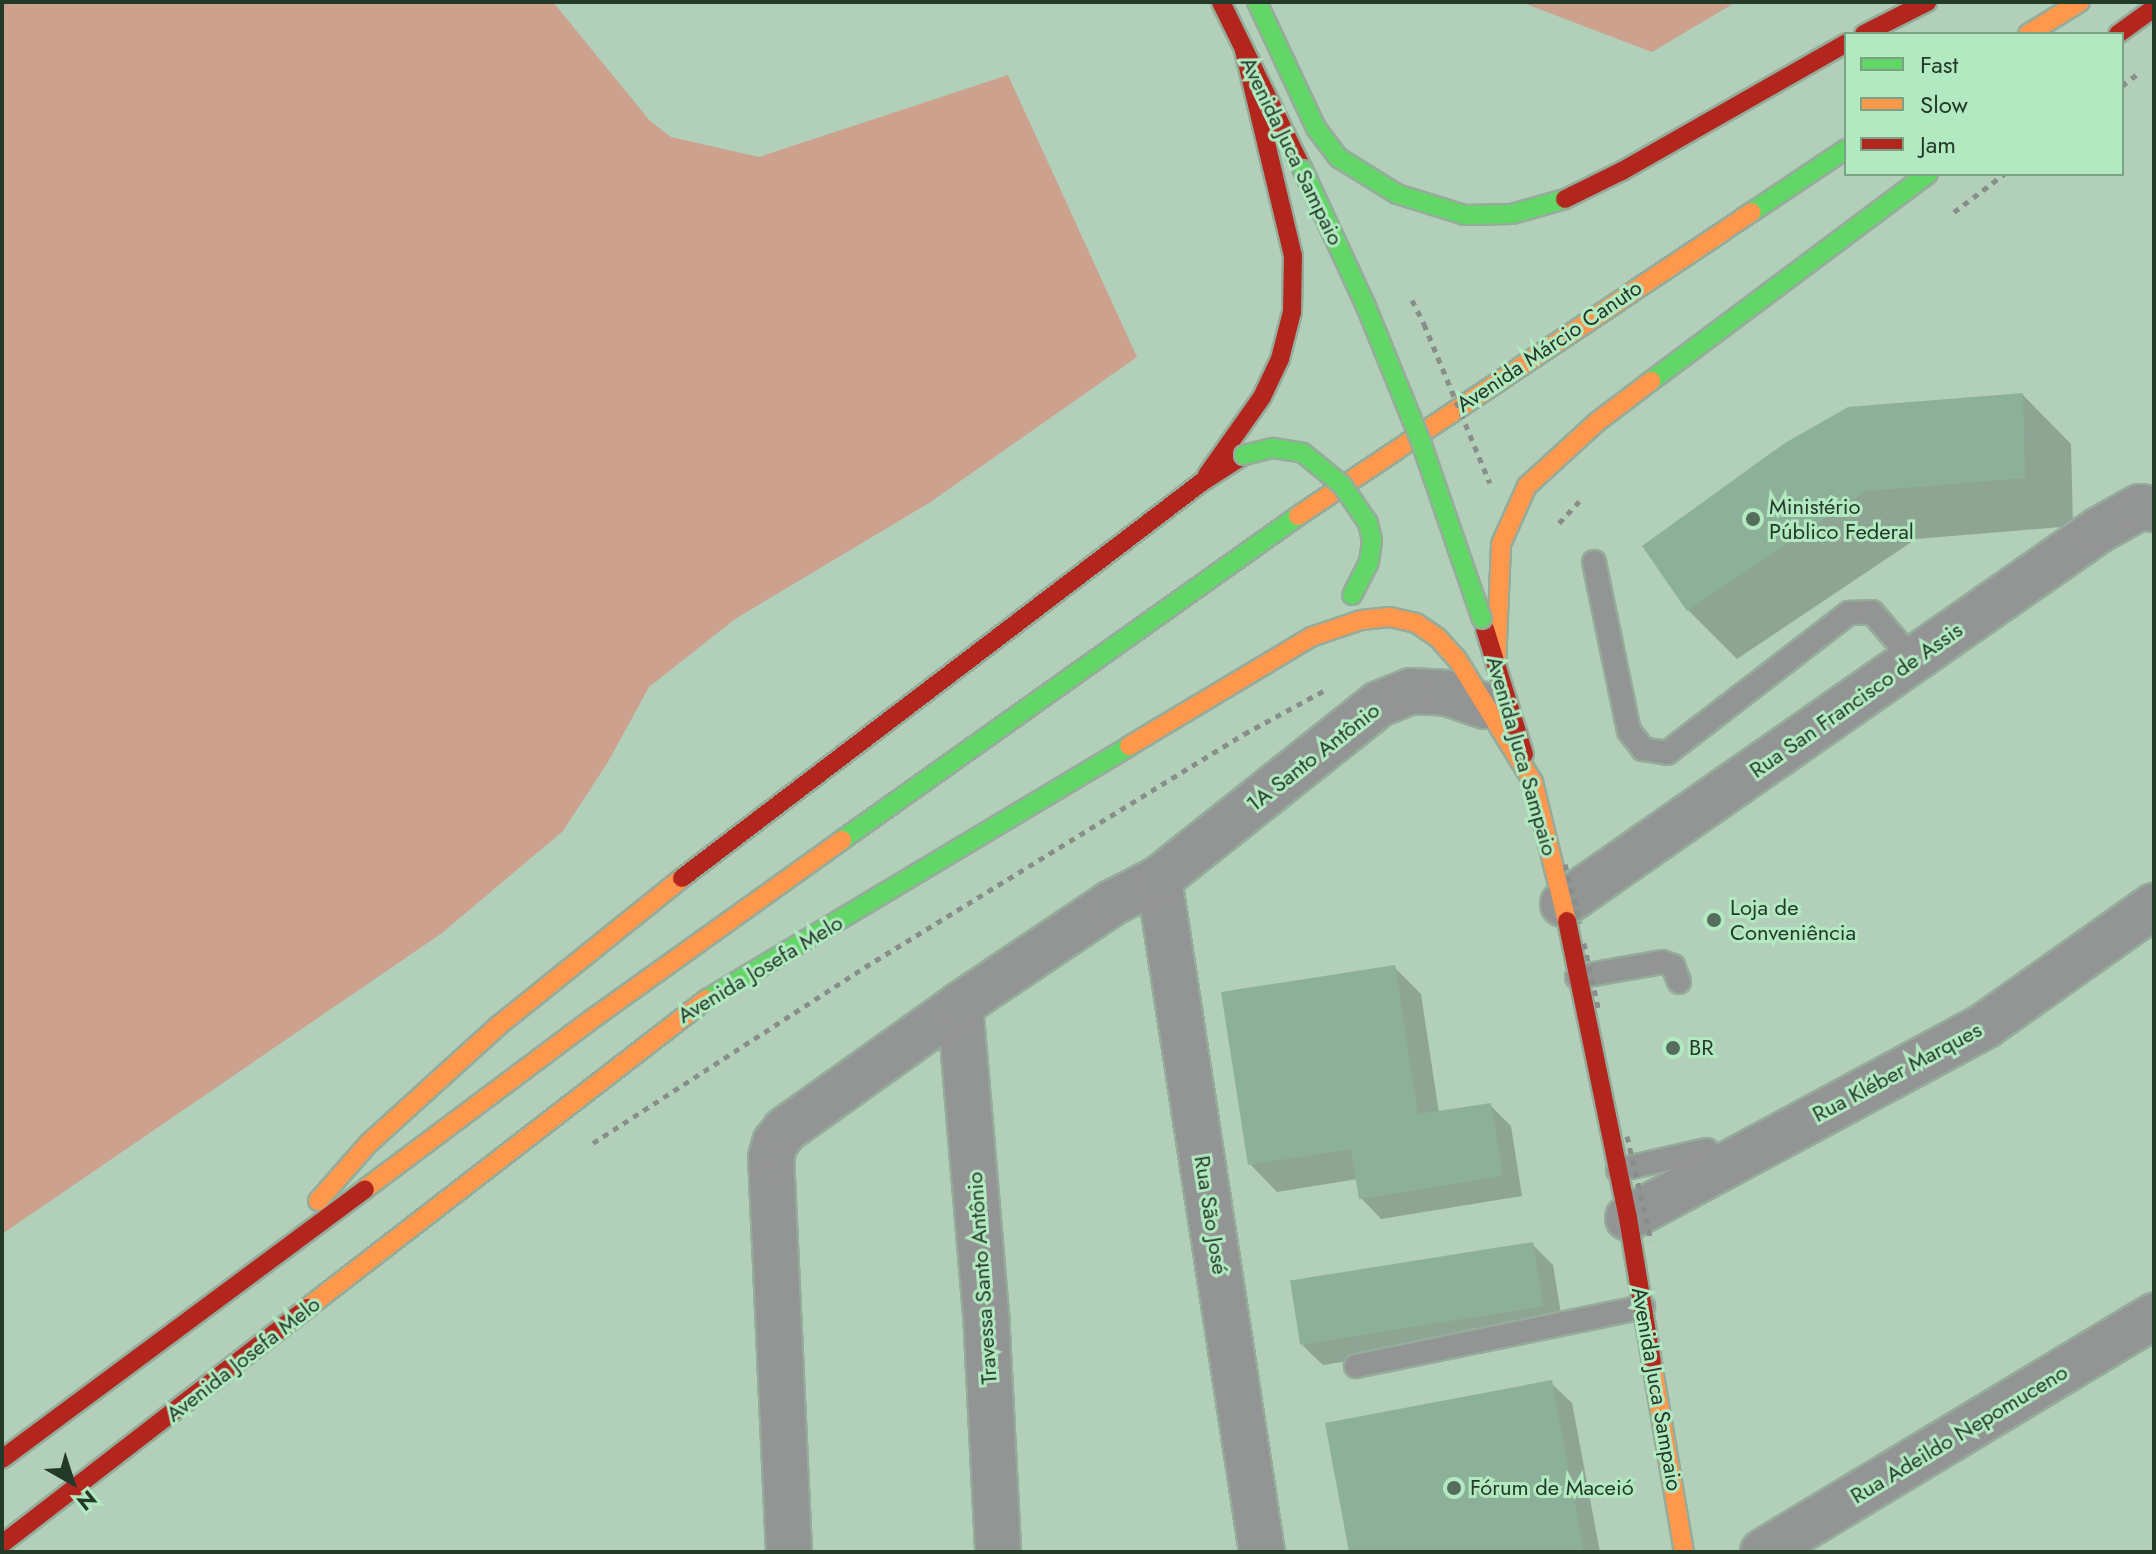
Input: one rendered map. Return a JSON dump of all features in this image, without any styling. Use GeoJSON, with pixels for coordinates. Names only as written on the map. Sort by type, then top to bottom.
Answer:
{"type":"FeatureCollection","features":[{"type":"Feature","properties":{"kind":"main road","name":"Avenida Juca Sampaio"},"geometry":{"type":"LineString","coordinates":[[1221,2],[1365,304],[1421,442],[1482,619],[1490,685],[1533,782],[1569,897],[1577,977],[1618,1170],[1639,1230],[1643,1307],[1684,1552]]}},
{"type":"Feature","properties":{"kind":"main road","name":"Avenida Juca Sampaio"},"geometry":{"type":"LineString","coordinates":[[1257,2],[1316,128],[1339,158],[1397,194],[1465,215],[1512,214],[1566,199],[1622,171],[1844,44]]}},
{"type":"Feature","properties":{"kind":"main road"},"geometry":{"type":"LineString","coordinates":[[1868,32],[1927,2]]}},
{"type":"Feature","properties":{"kind":"main road"},"geometry":{"type":"LineString","coordinates":[[2031,32],[2080,2]]}},
{"type":"Feature","properties":{"kind":"main road"},"geometry":{"type":"LineString","coordinates":[[2121,32],[2154,8]]}},
{"type":"Feature","properties":{"kind":"main road"},"geometry":{"type":"LineString","coordinates":[[1202,482],[1262,397],[1280,359],[1292,312],[1293,256],[1244,50]]}},
{"type":"Feature","properties":{"kind":"main road","name":"Avenida Márcio Canuto"},"geometry":{"type":"LineString","coordinates":[[266,1260],[595,1017],[1253,546],[1844,150]]}},
{"type":"Feature","properties":{"kind":"main road"},"geometry":{"type":"LineString","coordinates":[[1490,685],[1501,544],[1527,486],[1597,422],[1925,176]]}},
{"type":"Feature","properties":{"kind":"main road"},"geometry":{"type":"LineString","coordinates":[[2,1459],[266,1260],[368,1144],[498,1026],[648,904],[1202,482],[1244,455],[1273,448],[1303,453],[1323,466],[1350,496],[1368,523],[1372,541],[1366,572],[1352,595],[1311,637]]}},
{"type":"Feature","properties":{"kind":"main road","name":"Avenida Josefa Melo"},"geometry":{"type":"LineString","coordinates":[[2,1544],[292,1321],[658,1032],[1311,637],[1361,620],[1390,617],[1416,623],[1437,637],[1457,659],[1490,685],[1533,782]]}},
{"type":"Feature","properties":{"kind":"street","name":"Rua San Francisco de Assis"},"geometry":{"type":"LineString","coordinates":[[1569,897],[2099,530],[2140,507],[2153,508]]}},
{"type":"Feature","properties":{"kind":"street","name":"1A Santo Antônio"},"geometry":{"type":"LineString","coordinates":[[789,1552],[772,1151],[785,1130],[960,1005],[1112,903],[1159,879],[1379,704],[1411,691],[1447,693],[1490,685]]}},
{"type":"Feature","properties":{"kind":"street","name":"Rua São José"},"geometry":{"type":"LineString","coordinates":[[1159,879],[1262,1552]]}},
{"type":"Feature","properties":{"kind":"street","name":"Rua Kléber Marques"},"geometry":{"type":"LineString","coordinates":[[1639,1230],[1708,1151],[1986,1025],[2154,906]]}},
{"type":"Feature","properties":{"kind":"street","name":"Travessa Santo Antônio"},"geometry":{"type":"LineString","coordinates":[[960,1005],[986,1312],[998,1552]]}},
{"type":"Feature","properties":{"kind":"street","name":"Rua Adeildo Nepomuceno"},"geometry":{"type":"LineString","coordinates":[[1763,1552],[2154,1316]]}},
{"type":"Feature","properties":{"kind":"lane"},"geometry":{"type":"LineString","coordinates":[[1594,562],[1629,731],[1643,749],[1667,753],[1849,613],[1872,612],[1913,660]]}},
{"type":"Feature","properties":{"kind":"lane"},"geometry":{"type":"LineString","coordinates":[[1577,977],[1662,962],[1673,966],[1679,982]]}},
{"type":"Feature","properties":{"kind":"lane"},"geometry":{"type":"LineString","coordinates":[[1618,1170],[1708,1151]]}},
{"type":"Feature","properties":{"kind":"lane"},"geometry":{"type":"LineString","coordinates":[[1356,1366],[1643,1307]]}},
{"type":"Feature","properties":{"kind":"path"},"geometry":{"type":"LineString","coordinates":[[1953,212],[2001,176]]}},
{"type":"Feature","properties":{"kind":"path"},"geometry":{"type":"LineString","coordinates":[[1424,324],[1490,483]]}},
{"type":"Feature","properties":{"kind":"path"},"geometry":{"type":"LineString","coordinates":[[1551,533],[1588,490]]}},
{"type":"Feature","properties":{"kind":"path"},"geometry":{"type":"LineString","coordinates":[[589,1146],[865,967],[1244,734],[1337,683]]}},
{"type":"Feature","properties":{"kind":"path"},"geometry":{"type":"LineString","coordinates":[[1584,943],[1598,1007]]}},
{"type":"Feature","properties":{"kind":"path"},"geometry":{"type":"LineString","coordinates":[[1627,1136],[1639,1230]]}},
{"type":"Feature","properties":{"kind":"shaded area"},"geometry":{"type":"Polygon","coordinates":[[[2,2],[553,2],[650,121],[671,137],[759,157],[1008,75],[1137,357],[929,503],[735,619],[649,687],[608,762],[563,831],[442,933],[2,1234],[2,2]]]}},
{"type":"Feature","properties":{"kind":"shaded area"},"geometry":{"type":"Polygon","coordinates":[[[1521,2],[1736,2],[1652,52],[1521,2]]]}},
{"type":"Feature","properties":{"kind":"building","name":"Ministério Público Federal"},"geometry":{"type":"Polygon","coordinates":[[[2023,393],[2025,478],[1866,491],[1687,611],[1642,546],[1785,443],[1848,407],[2023,393]]]}},
{"type":"Feature","properties":{"kind":"building"},"geometry":{"type":"Polygon","coordinates":[[[1395,965],[1418,1114],[1491,1103],[1503,1176],[1359,1199],[1351,1149],[1248,1165],[1221,992],[1395,965]]]}},
{"type":"Feature","properties":{"kind":"building"},"geometry":{"type":"Polygon","coordinates":[[[1533,1242],[1543,1306],[1300,1345],[1290,1280],[1533,1242]]]}},
{"type":"Feature","properties":{"kind":"building","name":"Fórum de Maceió"},"geometry":{"type":"Polygon","coordinates":[[[1552,1380],[1584,1552],[1349,1552],[1325,1423],[1552,1380]]]}},
{"type":"Feature","properties":{"kind":"traffic: fast"},"geometry":{"type":"LineString","coordinates":[[1257,2],[1316,128],[1339,158],[1397,194],[1465,215],[1512,214],[1565,199]]}},
{"type":"Feature","properties":{"kind":"traffic: fast"},"geometry":{"type":"LineString","coordinates":[[1752,212],[1844,150]]}},
{"type":"Feature","properties":{"kind":"traffic: fast"},"geometry":{"type":"LineString","coordinates":[[1303,170],[1365,304],[1421,442],[1482,619]]}},
{"type":"Feature","properties":{"kind":"traffic: fast"},"geometry":{"type":"LineString","coordinates":[[1651,381],[1925,176]]}},
{"type":"Feature","properties":{"kind":"traffic: fast"},"geometry":{"type":"LineString","coordinates":[[1244,455],[1273,448],[1303,453],[1342,485],[1368,523],[1372,541],[1369,562],[1352,595]]}},
{"type":"Feature","properties":{"kind":"traffic: fast"},"geometry":{"type":"LineString","coordinates":[[842,840],[1298,516]]}},
{"type":"Feature","properties":{"kind":"traffic: fast"},"geometry":{"type":"LineString","coordinates":[[707,999],[1129,746]]}},
{"type":"Feature","properties":{"kind":"traffic: slow"},"geometry":{"type":"LineString","coordinates":[[2031,32],[2080,2]]}},
{"type":"Feature","properties":{"kind":"traffic: slow"},"geometry":{"type":"LineString","coordinates":[[1298,516],[1752,212]]}},
{"type":"Feature","properties":{"kind":"traffic: slow"},"geometry":{"type":"LineString","coordinates":[[1496,665],[1501,544],[1527,486],[1597,422],[1651,381]]}},
{"type":"Feature","properties":{"kind":"traffic: slow"},"geometry":{"type":"LineString","coordinates":[[1129,746],[1311,637],[1361,620],[1390,617],[1416,623],[1437,637],[1457,659],[1533,782],[1567,921]]}},
{"type":"Feature","properties":{"kind":"traffic: slow"},"geometry":{"type":"LineString","coordinates":[[365,1189],[595,1017],[842,840]]}},
{"type":"Feature","properties":{"kind":"traffic: slow"},"geometry":{"type":"LineString","coordinates":[[318,1201],[368,1144],[498,1026],[682,878]]}},
{"type":"Feature","properties":{"kind":"traffic: slow"},"geometry":{"type":"LineString","coordinates":[[307,1308],[707,999]]}},
{"type":"Feature","properties":{"kind":"traffic: slow"},"geometry":{"type":"LineString","coordinates":[[1652,1363],[1684,1552]]}},
{"type":"Feature","properties":{"kind":"traffic: jam"},"geometry":{"type":"LineString","coordinates":[[1221,2],[1303,170]]}},
{"type":"Feature","properties":{"kind":"traffic: jam"},"geometry":{"type":"LineString","coordinates":[[1868,32],[1927,2]]}},
{"type":"Feature","properties":{"kind":"traffic: jam"},"geometry":{"type":"LineString","coordinates":[[2121,32],[2154,8]]}},
{"type":"Feature","properties":{"kind":"traffic: jam"},"geometry":{"type":"LineString","coordinates":[[1565,199],[1622,171],[1844,44]]}},
{"type":"Feature","properties":{"kind":"traffic: jam"},"geometry":{"type":"LineString","coordinates":[[1207,475],[1262,397],[1280,359],[1292,312],[1293,256],[1244,50]]}},
{"type":"Feature","properties":{"kind":"traffic: jam"},"geometry":{"type":"LineString","coordinates":[[682,878],[1202,482],[1244,455]]}},
{"type":"Feature","properties":{"kind":"traffic: jam"},"geometry":{"type":"LineString","coordinates":[[1485,629],[1524,754]]}},
{"type":"Feature","properties":{"kind":"traffic: jam"},"geometry":{"type":"LineString","coordinates":[[1567,921],[1628,1218],[1652,1363]]}},
{"type":"Feature","properties":{"kind":"traffic: jam"},"geometry":{"type":"LineString","coordinates":[[2,1459],[365,1189]]}},
{"type":"Feature","properties":{"kind":"traffic: jam"},"geometry":{"type":"LineString","coordinates":[[2,1544],[307,1308]]}},
{"type":"Feature","properties":{"kind":"place","name":"Ministério Público Federal"},"geometry":{"type":"Point","coordinates":[1753,519]}},
{"type":"Feature","properties":{"kind":"place","name":"Loja de Conveniência"},"geometry":{"type":"Point","coordinates":[1714,920]}},
{"type":"Feature","properties":{"kind":"place","name":"BR"},"geometry":{"type":"Point","coordinates":[1673,1048]}},
{"type":"Feature","properties":{"kind":"place","name":"Fórum de Maceió"},"geometry":{"type":"Point","coordinates":[1454,1488]}}]}
